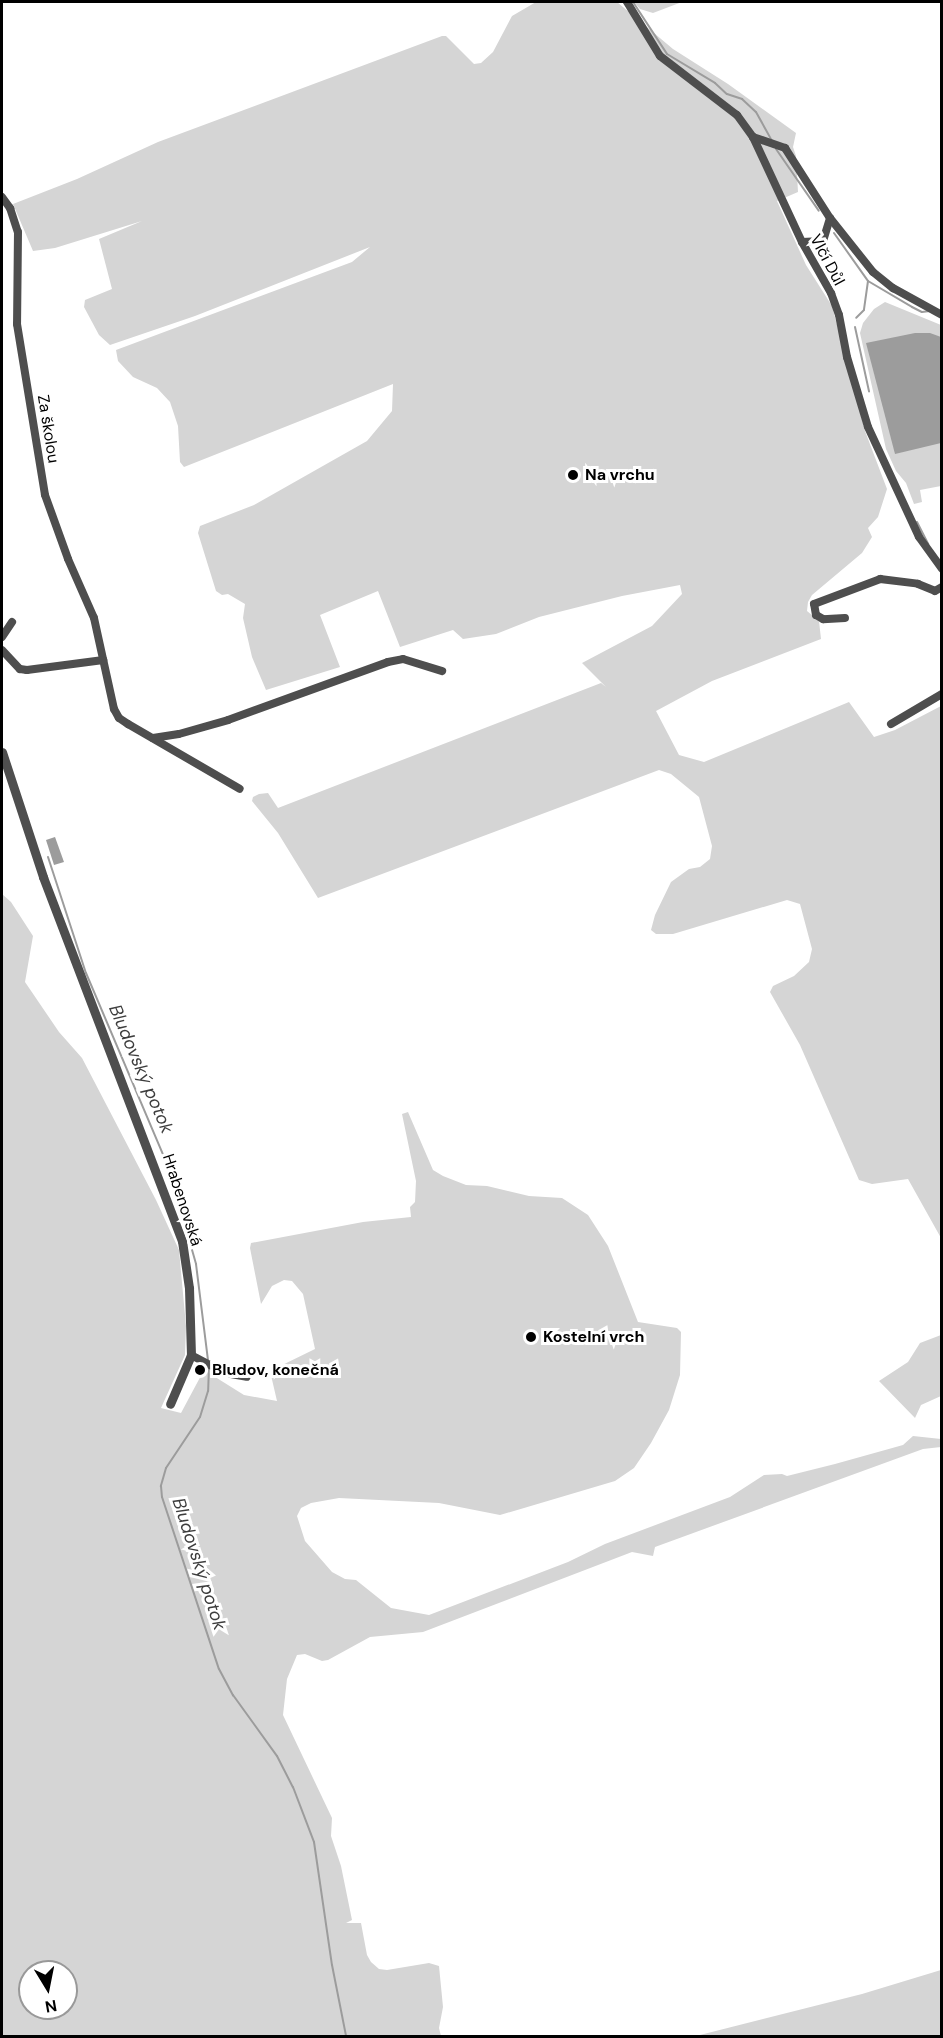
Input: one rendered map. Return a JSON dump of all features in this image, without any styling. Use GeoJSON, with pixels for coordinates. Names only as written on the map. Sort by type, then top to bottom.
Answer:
{"type":"FeatureCollection","features":[{"type":"Feature","properties":{"kind":"street","name":"Vlčí Důl"},"geometry":{"type":"LineString","coordinates":[[627,2],[660,56],[737,115],[753,137],[802,242],[831,293],[839,315],[847,357],[868,428],[919,537],[942,569]]}},
{"type":"Feature","properties":{"kind":"street"},"geometry":{"type":"LineString","coordinates":[[753,137],[785,148],[830,219],[873,272],[892,288],[942,315]]}},
{"type":"Feature","properties":{"kind":"street","name":"Za školou"},"geometry":{"type":"LineString","coordinates":[[2,197],[10,208],[18,232],[18,324],[45,495],[68,559],[94,618],[114,709],[119,718],[240,789]]}},
{"type":"Feature","properties":{"kind":"street"},"geometry":{"type":"LineString","coordinates":[[802,242],[824,241],[830,219]]}},
{"type":"Feature","properties":{"kind":"street"},"geometry":{"type":"LineString","coordinates":[[845,618],[823,619],[816,615],[814,604],[880,579],[898,580],[935,591],[942,587]]}},
{"type":"Feature","properties":{"kind":"street"},"geometry":{"type":"LineString","coordinates":[[2,637],[12,622]]}},
{"type":"Feature","properties":{"kind":"street"},"geometry":{"type":"LineString","coordinates":[[2,650],[20,669],[38,670],[103,660]]}},
{"type":"Feature","properties":{"kind":"street"},"geometry":{"type":"LineString","coordinates":[[153,738],[179,734],[228,720],[388,662],[403,659],[442,670]]}},
{"type":"Feature","properties":{"kind":"street"},"geometry":{"type":"LineString","coordinates":[[891,724],[942,694]]}},
{"type":"Feature","properties":{"kind":"street","name":"Hrabenovská"},"geometry":{"type":"LineString","coordinates":[[2,752],[47,886],[182,1241],[189,1288],[191,1355],[170,1404]]}},
{"type":"Feature","properties":{"kind":"street"},"geometry":{"type":"LineString","coordinates":[[191,1355],[225,1373],[247,1377]]}},
{"type":"Feature","properties":{"kind":"shaded area"},"geometry":{"type":"Polygon","coordinates":[[[536,2],[617,2],[673,49],[728,84],[796,133],[793,147],[796,156],[798,192],[777,201],[806,265],[832,306],[865,431],[887,489],[878,517],[868,528],[872,537],[862,553],[812,595],[808,602],[807,611],[819,621],[821,639],[712,681],[656,711],[679,755],[704,762],[849,702],[874,737],[895,730],[941,706],[941,1238],[908,1179],[872,1184],[859,1180],[800,1045],[770,992],[773,986],[794,976],[809,962],[812,949],[800,904],[787,900],[673,934],[656,934],[651,930],[655,915],[671,882],[689,869],[700,867],[710,859],[712,846],[699,797],[671,774],[659,770],[318,898],[278,833],[252,801],[253,797],[259,794],[268,793],[278,808],[601,683],[606,687],[582,663],[652,626],[682,594],[680,585],[622,596],[539,617],[496,634],[463,639],[453,630],[400,647],[378,591],[320,615],[340,667],[266,690],[252,657],[243,618],[245,604],[228,594],[222,595],[216,591],[198,533],[200,526],[254,505],[367,441],[392,411],[393,384],[184,467],[180,462],[178,426],[170,402],[157,388],[133,377],[118,361],[116,350],[352,262],[370,247],[195,316],[110,345],[99,335],[84,307],[85,300],[112,289],[99,239],[142,221],[55,248],[33,251],[13,204],[77,179],[158,142],[442,36],[446,36],[474,64],[481,63],[493,52],[512,16],[536,2]]]}},
{"type":"Feature","properties":{"kind":"shaded area"},"geometry":{"type":"Polygon","coordinates":[[[634,2],[682,2],[653,13],[640,9],[634,2]]]}},
{"type":"Feature","properties":{"kind":"shaded area"},"geometry":{"type":"Polygon","coordinates":[[[885,302],[941,325],[941,486],[920,490],[922,502],[914,504],[906,483],[896,471],[886,449],[860,333],[863,323],[874,309],[885,302]]]}},
{"type":"Feature","properties":{"kind":"shaded area"},"geometry":{"type":"Polygon","coordinates":[[[915,333],[930,333],[941,337],[941,443],[895,454],[866,343],[915,333]]]}},
{"type":"Feature","properties":{"kind":"shaded area"},"geometry":{"type":"Polygon","coordinates":[[[55,837],[64,862],[54,865],[46,840],[55,837]]]}},
{"type":"Feature","properties":{"kind":"shaded area"},"geometry":{"type":"Polygon","coordinates":[[[2,894],[11,902],[33,936],[25,982],[59,1032],[82,1058],[156,1200],[179,1250],[186,1326],[185,1355],[161,1408],[181,1413],[204,1370],[244,1395],[277,1401],[270,1371],[315,1349],[303,1294],[292,1281],[284,1280],[272,1286],[261,1304],[251,1243],[363,1222],[411,1217],[410,1207],[415,1202],[416,1181],[402,1114],[408,1112],[433,1170],[443,1176],[466,1185],[487,1186],[529,1196],[562,1198],[588,1215],[608,1246],[638,1322],[677,1328],[681,1332],[680,1375],[669,1410],[634,1468],[615,1481],[500,1515],[439,1503],[339,1498],[311,1503],[301,1508],[297,1516],[305,1541],[332,1572],[345,1579],[356,1580],[391,1608],[429,1615],[568,1562],[605,1544],[730,1497],[764,1475],[787,1476],[835,1464],[903,1445],[913,1436],[941,1439],[941,1447],[923,1449],[655,1547],[653,1556],[632,1552],[423,1632],[370,1637],[328,1660],[322,1661],[305,1654],[297,1655],[287,1679],[283,1715],[332,1818],[331,1836],[341,1866],[352,1920],[346,1923],[361,1923],[367,1955],[379,1969],[387,1970],[429,1963],[439,1966],[443,2007],[439,2028],[441,2036],[2,2036],[2,894]]]}},
{"type":"Feature","properties":{"kind":"shaded area"},"geometry":{"type":"Polygon","coordinates":[[[941,1335],[941,1396],[921,1405],[915,1418],[879,1381],[908,1362],[920,1343],[941,1335]]]}},
{"type":"Feature","properties":{"kind":"shaded area"},"geometry":{"type":"Polygon","coordinates":[[[941,1970],[941,2036],[696,2036],[862,1994],[941,1970]]]}},
{"type":"Feature","properties":{"kind":"waterway"},"geometry":{"type":"LineString","coordinates":[[633,2],[667,54],[715,83],[727,94],[742,99],[756,112],[772,141]]}},
{"type":"Feature","properties":{"kind":"waterway"},"geometry":{"type":"LineString","coordinates":[[776,149],[819,211]]}},
{"type":"Feature","properties":{"kind":"waterway"},"geometry":{"type":"LineString","coordinates":[[834,233],[868,281],[864,310],[856,318]]}},
{"type":"Feature","properties":{"kind":"waterway"},"geometry":{"type":"LineString","coordinates":[[868,281],[922,312],[930,311]]}},
{"type":"Feature","properties":{"kind":"waterway"},"geometry":{"type":"LineString","coordinates":[[855,327],[869,391]]}},
{"type":"Feature","properties":{"kind":"waterway"},"geometry":{"type":"LineString","coordinates":[[917,522],[928,544]]}},
{"type":"Feature","properties":{"kind":"waterway","name":"Bludovský potok"},"geometry":{"type":"LineString","coordinates":[[48,857],[86,973],[169,1169],[196,1264],[208,1361]]}},
{"type":"Feature","properties":{"kind":"waterway","name":"Bludovský potok"},"geometry":{"type":"LineString","coordinates":[[209,1366],[208,1391],[200,1417],[166,1468],[161,1486],[162,1497],[219,1669],[233,1695],[277,1756],[293,1787],[314,1842],[332,1965],[346,2036]]}},
{"type":"Feature","properties":{"kind":"place","name":"Na vrchu"},"geometry":{"type":"Point","coordinates":[573,475]}},
{"type":"Feature","properties":{"kind":"place","name":"Kostelní vrch"},"geometry":{"type":"Point","coordinates":[531,1337]}},
{"type":"Feature","properties":{"kind":"place","name":"Bludov, konečná"},"geometry":{"type":"Point","coordinates":[200,1370]}}]}
